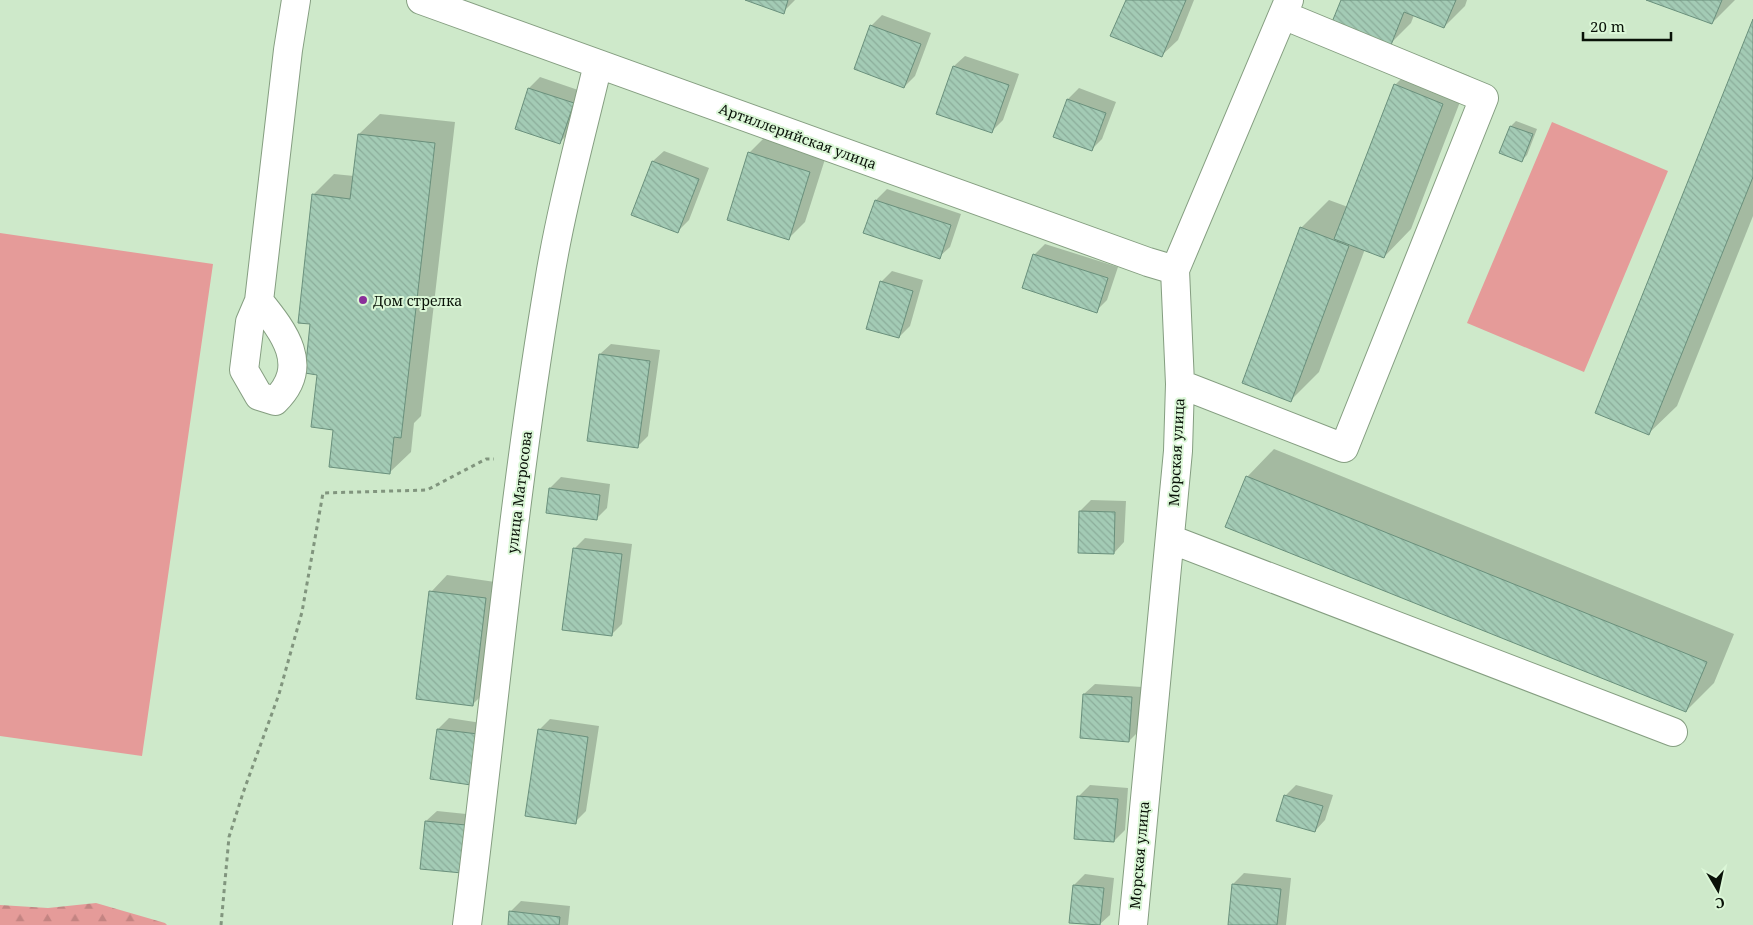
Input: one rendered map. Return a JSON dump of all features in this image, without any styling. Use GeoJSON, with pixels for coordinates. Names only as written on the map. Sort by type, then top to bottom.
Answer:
{"type":"FeatureCollection","features":[{"type":"Feature","properties":{"kind":"street"},"geometry":{"type":"LineString","coordinates":[[259,301],[288,50],[296,0]]}},
{"type":"Feature","properties":{"kind":"street","name":"Артиллерийская улица"},"geometry":{"type":"LineString","coordinates":[[421,0],[1129,255],[1176,270]]}},
{"type":"Feature","properties":{"kind":"street"},"geometry":{"type":"LineString","coordinates":[[1180,384],[1344,448],[1484,98],[1286,7]]}},
{"type":"Feature","properties":{"kind":"street","name":"Морская улица"},"geometry":{"type":"LineString","coordinates":[[1133,925],[1178,451],[1180,384],[1176,270],[1286,7]]}},
{"type":"Feature","properties":{"kind":"street","name":"улица Матросова"},"geometry":{"type":"LineString","coordinates":[[467,925],[522,461],[549,281],[558,232],[598,64]]}},
{"type":"Feature","properties":{"kind":"street"},"geometry":{"type":"LineString","coordinates":[[1170,540],[1674,732]]}},
{"type":"Feature","properties":{"kind":"path"},"geometry":{"type":"LineString","coordinates":[[221,925],[229,837],[279,694],[300,621],[323,493],[427,490],[486,459],[522,461]]}},
{"type":"Feature","properties":{"kind":"green space"},"geometry":{"type":"Polygon","coordinates":[[[1552,122],[1668,171],[1584,372],[1467,323],[1552,122]]]}},
{"type":"Feature","properties":{"kind":"green space"},"geometry":{"type":"Polygon","coordinates":[[[0,233],[213,264],[142,756],[0,736],[0,233]]]}},
{"type":"Feature","properties":{"kind":"green space"},"geometry":{"type":"Polygon","coordinates":[[[96,903],[167,925],[0,925],[0,905],[48,908],[96,903]]]}},
{"type":"Feature","properties":{"kind":"building"},"geometry":{"type":"Polygon","coordinates":[[[745,0],[788,0],[784,14],[745,0]]]}},
{"type":"Feature","properties":{"kind":"building"},"geometry":{"type":"Polygon","coordinates":[[[1126,0],[1186,0],[1162,57],[1110,36],[1126,0]]]}},
{"type":"Feature","properties":{"kind":"building"},"geometry":{"type":"Polygon","coordinates":[[[1341,0],[1456,0],[1444,28],[1404,12],[1391,45],[1332,22],[1341,0]]]}},
{"type":"Feature","properties":{"kind":"building"},"geometry":{"type":"Polygon","coordinates":[[[1646,0],[1722,0],[1712,24],[1646,0]]]}},
{"type":"Feature","properties":{"kind":"building"},"geometry":{"type":"Polygon","coordinates":[[[1753,19],[1753,177],[1649,435],[1595,413],[1753,19]]]}},
{"type":"Feature","properties":{"kind":"building"},"geometry":{"type":"Polygon","coordinates":[[[870,25],[921,44],[904,88],[854,69],[870,25]]]}},
{"type":"Feature","properties":{"kind":"building"},"geometry":{"type":"Polygon","coordinates":[[[953,66],[1009,85],[992,133],[936,114],[953,66]]]}},
{"type":"Feature","properties":{"kind":"building"},"geometry":{"type":"Polygon","coordinates":[[[1394,84],[1443,104],[1384,258],[1334,239],[1394,84]]]}},
{"type":"Feature","properties":{"kind":"building"},"geometry":{"type":"Polygon","coordinates":[[[528,88],[574,103],[560,144],[515,129],[528,88]]]}},
{"type":"Feature","properties":{"kind":"building"},"geometry":{"type":"Polygon","coordinates":[[[1067,99],[1106,113],[1092,151],[1053,137],[1067,99]]]}},
{"type":"Feature","properties":{"kind":"building"},"geometry":{"type":"Polygon","coordinates":[[[1510,126],[1533,134],[1522,162],[1499,153],[1510,126]]]}},
{"type":"Feature","properties":{"kind":"building"},"geometry":{"type":"Polygon","coordinates":[[[358,134],[435,143],[401,438],[394,437],[390,474],[329,467],[333,430],[311,427],[317,375],[305,373],[310,324],[298,323],[312,194],[350,199],[358,134]]]}},
{"type":"Feature","properties":{"kind":"building"},"geometry":{"type":"Polygon","coordinates":[[[748,152],[810,172],[789,240],[727,220],[748,152]]]}},
{"type":"Feature","properties":{"kind":"building"},"geometry":{"type":"Polygon","coordinates":[[[652,161],[699,179],[678,233],[631,215],[652,161]]]}},
{"type":"Feature","properties":{"kind":"building"},"geometry":{"type":"Polygon","coordinates":[[[875,200],[951,225],[940,259],[863,233],[875,200]]]}},
{"type":"Feature","properties":{"kind":"building"},"geometry":{"type":"Polygon","coordinates":[[[1300,227],[1349,246],[1291,402],[1242,383],[1300,227]]]}},
{"type":"Feature","properties":{"kind":"building"},"geometry":{"type":"Polygon","coordinates":[[[1033,254],[1108,278],[1097,313],[1022,288],[1033,254]]]}},
{"type":"Feature","properties":{"kind":"building"},"geometry":{"type":"Polygon","coordinates":[[[880,281],[913,291],[899,338],[866,329],[880,281]]]}},
{"type":"Feature","properties":{"kind":"building"},"geometry":{"type":"Polygon","coordinates":[[[599,354],[650,361],[638,448],[587,441],[599,354]]]}},
{"type":"Feature","properties":{"kind":"building"},"geometry":{"type":"Polygon","coordinates":[[[1246,476],[1707,662],[1686,712],[1225,527],[1246,476]]]}},
{"type":"Feature","properties":{"kind":"building"},"geometry":{"type":"Polygon","coordinates":[[[549,488],[600,495],[597,520],[546,513],[549,488]]]}},
{"type":"Feature","properties":{"kind":"building"},"geometry":{"type":"Polygon","coordinates":[[[1079,511],[1115,512],[1114,554],[1078,553],[1079,511]]]}},
{"type":"Feature","properties":{"kind":"building"},"geometry":{"type":"Polygon","coordinates":[[[573,548],[622,554],[612,636],[562,630],[573,548]]]}},
{"type":"Feature","properties":{"kind":"building"},"geometry":{"type":"Polygon","coordinates":[[[429,591],[486,598],[473,706],[416,699],[429,591]]]}},
{"type":"Feature","properties":{"kind":"building"},"geometry":{"type":"Polygon","coordinates":[[[1083,694],[1132,697],[1129,742],[1080,738],[1083,694]]]}},
{"type":"Feature","properties":{"kind":"building"},"geometry":{"type":"Polygon","coordinates":[[[437,729],[478,734],[471,785],[430,779],[437,729]]]}},
{"type":"Feature","properties":{"kind":"building"},"geometry":{"type":"Polygon","coordinates":[[[538,729],[588,737],[576,824],[525,816],[538,729]]]}},
{"type":"Feature","properties":{"kind":"building"},"geometry":{"type":"Polygon","coordinates":[[[1284,795],[1323,806],[1315,832],[1276,821],[1284,795]]]}},
{"type":"Feature","properties":{"kind":"building"},"geometry":{"type":"Polygon","coordinates":[[[1077,796],[1118,799],[1114,842],[1074,839],[1077,796]]]}},
{"type":"Feature","properties":{"kind":"building"},"geometry":{"type":"Polygon","coordinates":[[[425,821],[466,825],[462,873],[420,869],[425,821]]]}},
{"type":"Feature","properties":{"kind":"building"},"geometry":{"type":"Polygon","coordinates":[[[1232,884],[1281,889],[1277,925],[1228,925],[1232,884]]]}},
{"type":"Feature","properties":{"kind":"building"},"geometry":{"type":"Polygon","coordinates":[[[1073,885],[1104,888],[1100,925],[1069,923],[1073,885]]]}},
{"type":"Feature","properties":{"kind":"building"},"geometry":{"type":"Polygon","coordinates":[[[509,911],[560,917],[559,925],[508,925],[509,911]]]}},
{"type":"Feature","properties":{"kind":"place","name":"Дом стрелка"},"geometry":{"type":"Point","coordinates":[363,300]}}]}
